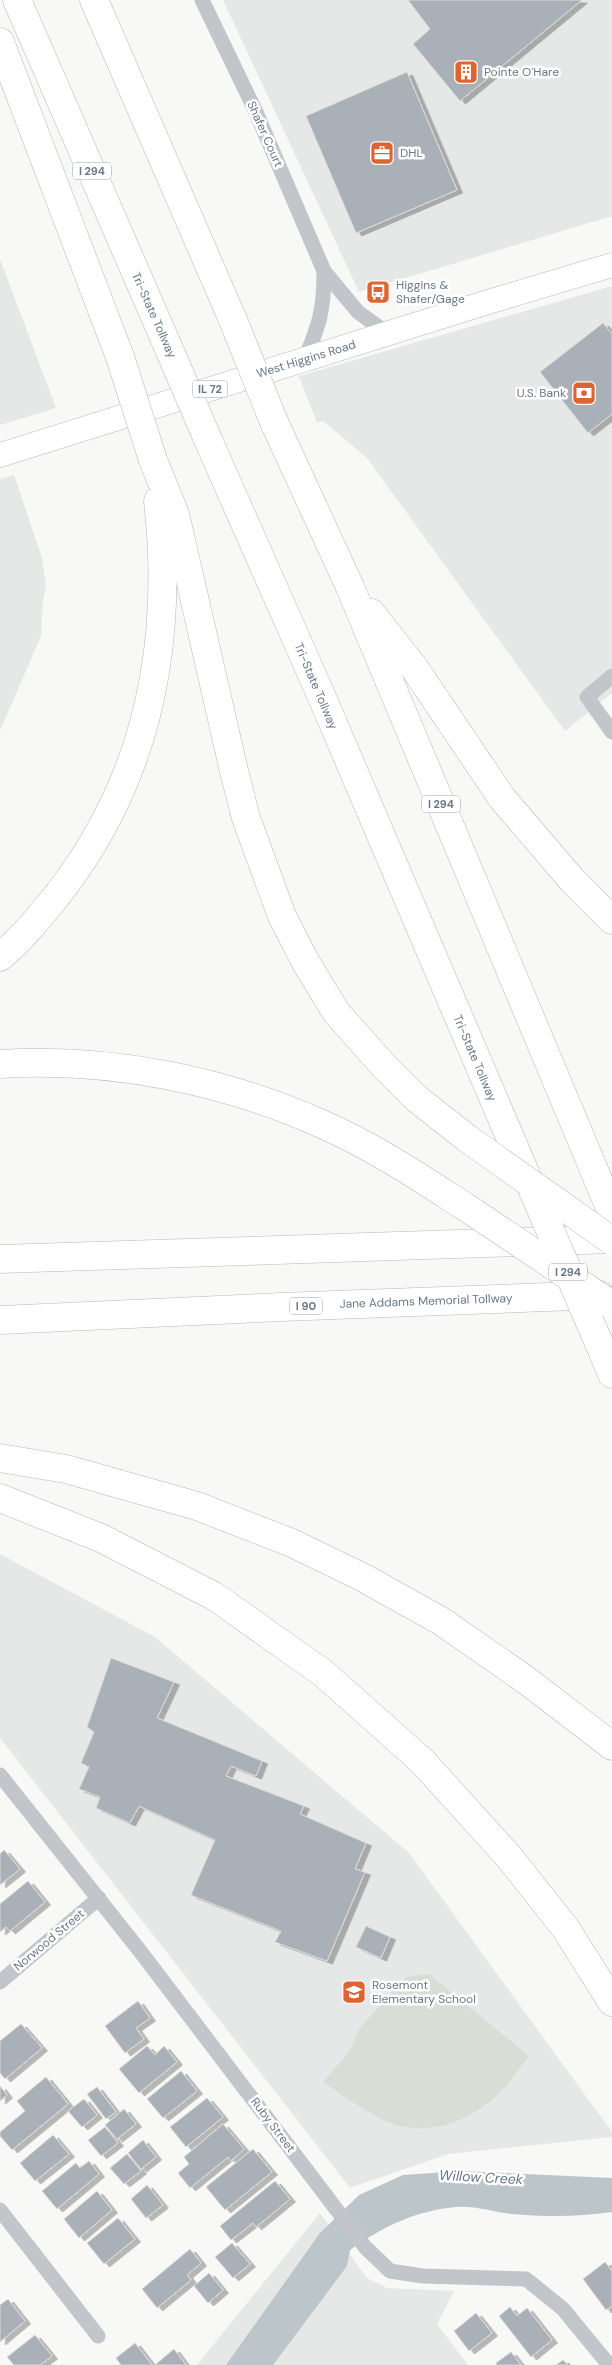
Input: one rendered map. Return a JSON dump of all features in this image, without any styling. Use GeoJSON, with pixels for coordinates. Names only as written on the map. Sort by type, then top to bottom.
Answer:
{"type":"FeatureCollection","features":[{"type":"Feature","properties":{"kind":"highway","name":"Tri-State Tollway"},"geometry":{"type":"LineString","coordinates":[[17,0],[317,686],[607,1362]]}},
{"type":"Feature","properties":{"kind":"highway","name":"I 294"},"geometry":{"type":"LineString","coordinates":[[94,0],[233,320],[274,422],[350,587],[607,1201]]}},
{"type":"Feature","properties":{"kind":"highway"},"geometry":{"type":"LineString","coordinates":[[0,42],[120,357],[153,460],[175,514],[234,771],[262,865],[282,916],[305,961],[336,1012],[382,1064],[417,1099],[468,1139],[612,1240]]}},
{"type":"Feature","properties":{"kind":"highway"},"geometry":{"type":"LineString","coordinates":[[0,957],[40,916],[78,868],[106,820],[131,765],[150,703],[160,650],[163,578],[160,517],[153,460]]}},
{"type":"Feature","properties":{"kind":"highway"},"geometry":{"type":"LineString","coordinates":[[350,587],[416,669],[502,798],[572,880],[612,920]]}},
{"type":"Feature","properties":{"kind":"highway"},"geometry":{"type":"LineString","coordinates":[[0,1064],[64,1064],[126,1069],[204,1084],[270,1103],[315,1121],[381,1154],[421,1178],[612,1305]]}},
{"type":"Feature","properties":{"kind":"highway"},"geometry":{"type":"LineString","coordinates":[[0,1259],[612,1240]]}},
{"type":"Feature","properties":{"kind":"highway","name":"Jane Addams Memorial Tollway"},"geometry":{"type":"LineString","coordinates":[[0,1320],[281,1307],[612,1295]]}},
{"type":"Feature","properties":{"kind":"highway"},"geometry":{"type":"LineString","coordinates":[[0,1458],[66,1469],[198,1506],[292,1543],[364,1578],[441,1621],[526,1680],[612,1746]]}},
{"type":"Feature","properties":{"kind":"highway"},"geometry":{"type":"LineString","coordinates":[[0,1498],[101,1538],[214,1596],[323,1673],[422,1760],[503,1850],[566,1930],[612,2002]]}},
{"type":"Feature","properties":{"kind":"main road","name":"West Higgins Road"},"geometry":{"type":"LineString","coordinates":[[0,455],[387,333],[612,265]]}},
{"type":"Feature","properties":{"kind":"street","name":"Shafer Court"},"geometry":{"type":"LineString","coordinates":[[202,0],[255,110],[324,271],[358,312],[387,333]]}},
{"type":"Feature","properties":{"kind":"street","name":"Shafer Court"},"geometry":{"type":"LineString","coordinates":[[305,359],[320,323],[324,295],[324,271]]}},
{"type":"Feature","properties":{"kind":"street"},"geometry":{"type":"LineString","coordinates":[[612,676],[587,697],[612,732]]}},
{"type":"Feature","properties":{"kind":"street","name":"Ruby Street"},"geometry":{"type":"LineString","coordinates":[[0,1775],[99,1898],[365,2247],[390,2271],[423,2276],[526,2279],[563,2309],[609,2365]]}},
{"type":"Feature","properties":{"kind":"street","name":"Norwood Street"},"geometry":{"type":"LineString","coordinates":[[0,1982],[99,1898]]}},
{"type":"Feature","properties":{"kind":"street"},"geometry":{"type":"LineString","coordinates":[[0,2210],[98,2336]]}},
{"type":"Feature","properties":{"kind":"shaded area"},"geometry":{"type":"Polygon","coordinates":[[[223,0],[612,0],[612,216],[359,292],[223,0]]]}},
{"type":"Feature","properties":{"kind":"shaded area"},"geometry":{"type":"Polygon","coordinates":[[[0,259],[56,408],[0,425],[0,259]]]}},
{"type":"Feature","properties":{"kind":"shaded area"},"geometry":{"type":"Polygon","coordinates":[[[612,286],[612,693],[565,731],[367,458],[323,421],[317,423],[299,376],[612,286]]]}},
{"type":"Feature","properties":{"kind":"shaded area"},"geometry":{"type":"Polygon","coordinates":[[[14,475],[42,558],[46,587],[43,600],[41,636],[0,731],[0,479],[14,475]]]}},
{"type":"Feature","properties":{"kind":"shaded area","name":"Rosemont Elementary School"},"geometry":{"type":"Polygon","coordinates":[[[0,1554],[155,1637],[409,1853],[612,2132],[612,2137],[448,2154],[350,2188],[0,1738],[0,1554]]]}},
{"type":"Feature","properties":{"kind":"shaded area"},"geometry":{"type":"Polygon","coordinates":[[[429,1974],[529,2056],[497,2095],[471,2115],[434,2127],[409,2128],[387,2122],[358,2106],[323,2082],[350,2051],[359,2029],[406,1977],[429,1974]]]}},
{"type":"Feature","properties":{"kind":"shaded area"},"geometry":{"type":"Polygon","coordinates":[[[320,2213],[367,2278],[387,2288],[454,2291],[437,2324],[468,2365],[197,2365],[320,2213]]]}},
{"type":"Feature","properties":{"kind":"water","name":"Willow Creek"},"geometry":{"type":"Polygon","coordinates":[[[460,2171],[612,2178],[612,2212],[575,2216],[537,2216],[455,2207],[426,2212],[400,2221],[374,2234],[350,2250],[347,2266],[273,2365],[226,2365],[320,2233],[359,2195],[403,2175],[460,2171]]]}},
{"type":"Feature","properties":{"kind":"building","name":"Pointe O'Hare"},"geometry":{"type":"Polygon","coordinates":[[[408,0],[582,0],[460,101],[413,44],[430,29],[408,0]]]}},
{"type":"Feature","properties":{"kind":"building","name":"DHL"},"geometry":{"type":"Polygon","coordinates":[[[407,72],[457,190],[356,233],[306,116],[407,72]]]}},
{"type":"Feature","properties":{"kind":"building","name":"U.S. Bank"},"geometry":{"type":"Polygon","coordinates":[[[603,323],[612,334],[612,414],[588,433],[540,372],[603,323]]]}},
{"type":"Feature","properties":{"kind":"building"},"geometry":{"type":"Polygon","coordinates":[[[111,1658],[174,1682],[157,1718],[262,1761],[256,1776],[231,1766],[226,1776],[304,1806],[300,1814],[366,1843],[355,1869],[365,1872],[327,1961],[275,1942],[281,1931],[191,1895],[215,1840],[139,1806],[130,1823],[96,1808],[100,1797],[79,1789],[89,1767],[81,1763],[94,1732],[87,1727],[111,1658]]]}},
{"type":"Feature","properties":{"kind":"building"},"geometry":{"type":"Polygon","coordinates":[[[4,1850],[20,1869],[0,1885],[0,1854],[4,1850]]]}},
{"type":"Feature","properties":{"kind":"building"},"geometry":{"type":"Polygon","coordinates":[[[28,1881],[45,1902],[10,1931],[6,1927],[0,1932],[0,1904],[28,1881]]]}},
{"type":"Feature","properties":{"kind":"building"},"geometry":{"type":"Polygon","coordinates":[[[366,1926],[390,1937],[381,1958],[356,1947],[366,1926]]]}},
{"type":"Feature","properties":{"kind":"building"},"geometry":{"type":"Polygon","coordinates":[[[138,2001],[150,2018],[136,2028],[144,2039],[125,2053],[105,2026],[138,2001]]]}},
{"type":"Feature","properties":{"kind":"building"},"geometry":{"type":"Polygon","coordinates":[[[21,2024],[42,2048],[5,2079],[0,2073],[0,2041],[21,2024]]]}},
{"type":"Feature","properties":{"kind":"building"},"geometry":{"type":"Polygon","coordinates":[[[147,2046],[155,2055],[164,2046],[177,2062],[139,2093],[119,2069],[147,2046]]]}},
{"type":"Feature","properties":{"kind":"building"},"geometry":{"type":"Polygon","coordinates":[[[181,2071],[197,2091],[163,2118],[147,2099],[181,2071]]]}},
{"type":"Feature","properties":{"kind":"building"},"geometry":{"type":"Polygon","coordinates":[[[46,2077],[68,2104],[12,2150],[0,2136],[0,2132],[25,2111],[17,2101],[46,2077]]]}},
{"type":"Feature","properties":{"kind":"building"},"geometry":{"type":"Polygon","coordinates":[[[0,2086],[7,2095],[0,2101],[0,2086]]]}},
{"type":"Feature","properties":{"kind":"building"},"geometry":{"type":"Polygon","coordinates":[[[97,2087],[116,2112],[106,2119],[87,2094],[97,2087]]]}},
{"type":"Feature","properties":{"kind":"building"},"geometry":{"type":"Polygon","coordinates":[[[207,2098],[223,2117],[186,2147],[170,2127],[207,2098]]]}},
{"type":"Feature","properties":{"kind":"building"},"geometry":{"type":"Polygon","coordinates":[[[84,2099],[97,2115],[82,2127],[68,2111],[84,2099]]]}},
{"type":"Feature","properties":{"kind":"building"},"geometry":{"type":"Polygon","coordinates":[[[124,2109],[136,2124],[117,2139],[105,2125],[124,2109]]]}},
{"type":"Feature","properties":{"kind":"building"},"geometry":{"type":"Polygon","coordinates":[[[223,2124],[244,2149],[231,2161],[228,2157],[190,2188],[178,2173],[189,2164],[184,2157],[223,2124]]]}},
{"type":"Feature","properties":{"kind":"building"},"geometry":{"type":"Polygon","coordinates":[[[105,2127],[118,2143],[101,2156],[88,2140],[105,2127]]]}},
{"type":"Feature","properties":{"kind":"building"},"geometry":{"type":"Polygon","coordinates":[[[53,2135],[69,2154],[35,2181],[20,2163],[53,2135]]]}},
{"type":"Feature","properties":{"kind":"building"},"geometry":{"type":"Polygon","coordinates":[[[143,2140],[156,2157],[141,2169],[128,2153],[143,2140]]]}},
{"type":"Feature","properties":{"kind":"building"},"geometry":{"type":"Polygon","coordinates":[[[253,2149],[272,2172],[225,2210],[206,2187],[253,2149]]]}},
{"type":"Feature","properties":{"kind":"building"},"geometry":{"type":"Polygon","coordinates":[[[127,2154],[141,2171],[124,2184],[110,2168],[127,2154]]]}},
{"type":"Feature","properties":{"kind":"building"},"geometry":{"type":"Polygon","coordinates":[[[89,2161],[99,2174],[57,2209],[42,2191],[76,2163],[80,2168],[89,2161]]]}},
{"type":"Feature","properties":{"kind":"building"},"geometry":{"type":"Polygon","coordinates":[[[275,2181],[290,2199],[256,2227],[253,2223],[231,2240],[220,2226],[275,2181]]]}},
{"type":"Feature","properties":{"kind":"building"},"geometry":{"type":"Polygon","coordinates":[[[147,2185],[163,2205],[146,2218],[131,2199],[147,2185]]]}},
{"type":"Feature","properties":{"kind":"building"},"geometry":{"type":"Polygon","coordinates":[[[97,2191],[112,2210],[79,2238],[64,2219],[97,2191]]]}},
{"type":"Feature","properties":{"kind":"building"},"geometry":{"type":"Polygon","coordinates":[[[118,2218],[135,2239],[104,2264],[87,2243],[118,2218]]]}},
{"type":"Feature","properties":{"kind":"building"},"geometry":{"type":"Polygon","coordinates":[[[232,2243],[250,2264],[233,2278],[215,2257],[232,2243]]]}},
{"type":"Feature","properties":{"kind":"building"},"geometry":{"type":"Polygon","coordinates":[[[190,2249],[201,2263],[187,2275],[191,2280],[157,2308],[142,2289],[190,2249]]]}},
{"type":"Feature","properties":{"kind":"building"},"geometry":{"type":"Polygon","coordinates":[[[605,2262],[612,2271],[612,2306],[606,2310],[583,2279],[605,2262]]]}},
{"type":"Feature","properties":{"kind":"building"},"geometry":{"type":"Polygon","coordinates":[[[209,2273],[223,2290],[208,2303],[194,2286],[209,2273]]]}},
{"type":"Feature","properties":{"kind":"building"},"geometry":{"type":"Polygon","coordinates":[[[8,2299],[25,2321],[0,2342],[0,2305],[8,2299]]]}},
{"type":"Feature","properties":{"kind":"building"},"geometry":{"type":"Polygon","coordinates":[[[510,2307],[517,2316],[527,2308],[552,2340],[531,2357],[499,2316],[510,2307]]]}},
{"type":"Feature","properties":{"kind":"building"},"geometry":{"type":"Polygon","coordinates":[[[476,2313],[492,2333],[469,2351],[454,2331],[476,2313]]]}},
{"type":"Feature","properties":{"kind":"building"},"geometry":{"type":"Polygon","coordinates":[[[35,2335],[52,2356],[40,2365],[14,2365],[7,2357],[35,2335]]]}},
{"type":"Feature","properties":{"kind":"building"},"geometry":{"type":"Polygon","coordinates":[[[135,2343],[152,2365],[121,2365],[116,2358],[135,2343]]]}},
{"type":"Feature","properties":{"kind":"building"},"geometry":{"type":"Polygon","coordinates":[[[174,2349],[186,2365],[156,2364],[174,2349]]]}},
{"type":"Feature","properties":{"kind":"building"},"geometry":{"type":"Polygon","coordinates":[[[511,2352],[521,2365],[497,2365],[496,2363],[511,2352]]]}},
{"type":"Feature","properties":{"kind":"building"},"geometry":{"type":"Polygon","coordinates":[[[563,2360],[568,2365],[556,2365],[563,2360]]]}},
{"type":"Feature","properties":{"kind":"place","name":"Pointe O'Hare"},"geometry":{"type":"Point","coordinates":[466,72]}},
{"type":"Feature","properties":{"kind":"place","name":"DHL"},"geometry":{"type":"Point","coordinates":[382,153]}},
{"type":"Feature","properties":{"kind":"place","name":"Higgins & Shafer/Gage"},"geometry":{"type":"Point","coordinates":[378,292]}},
{"type":"Feature","properties":{"kind":"place","name":"U.S. Bank"},"geometry":{"type":"Point","coordinates":[584,393]}},
{"type":"Feature","properties":{"kind":"place","name":"Rosemont Elementary School"},"geometry":{"type":"Point","coordinates":[354,1992]}}]}
